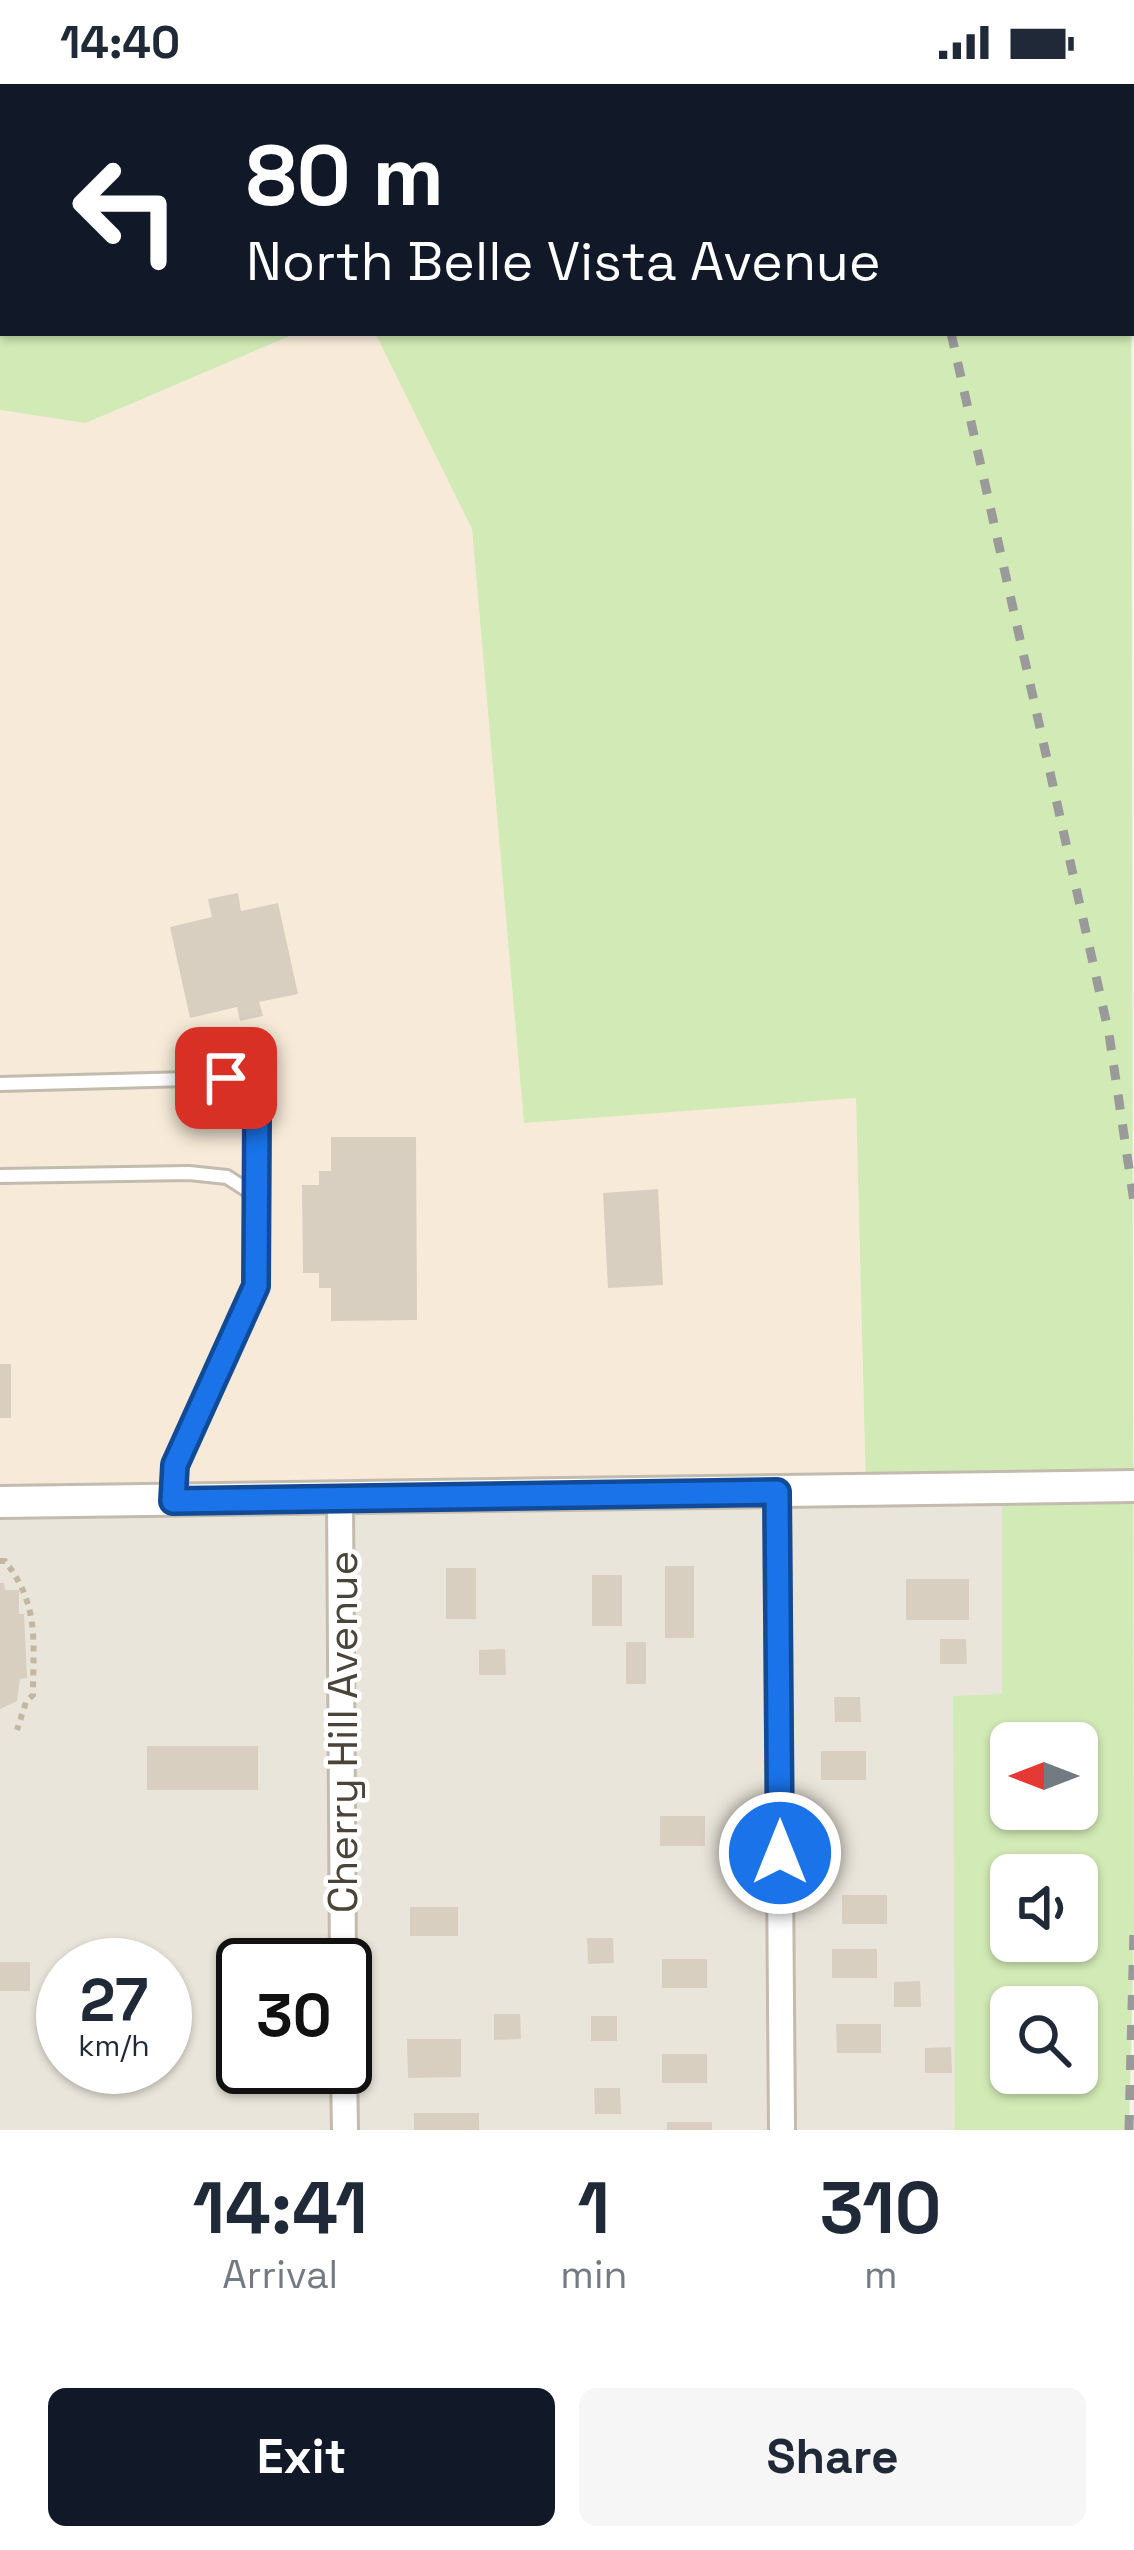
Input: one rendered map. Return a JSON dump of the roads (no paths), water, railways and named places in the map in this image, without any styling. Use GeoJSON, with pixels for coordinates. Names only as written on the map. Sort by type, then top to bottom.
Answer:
{"type":"FeatureCollection","features":[{"type":"Feature","properties":{"kind":"street"},"geometry":{"type":"LineString","coordinates":[[0,1502],[1134,1486]]}},
{"type":"Feature","properties":{"kind":"street"},"geometry":{"type":"LineString","coordinates":[[777,1492],[782,2130]]}},
{"type":"Feature","properties":{"kind":"street","name":"Cherry Hill Avenue"},"geometry":{"type":"LineString","coordinates":[[340,1499],[343,1938]]}},
{"type":"Feature","properties":{"kind":"street"},"geometry":{"type":"LineString","coordinates":[[344,2094],[345,2130]]}},
{"type":"Feature","properties":{"kind":"lane"},"geometry":{"type":"LineString","coordinates":[[0,1084],[226,1078],[247,1088],[257,1115],[256,1286],[175,1465],[173,1501]]}},
{"type":"Feature","properties":{"kind":"lane"},"geometry":{"type":"LineString","coordinates":[[0,1176],[208,1175],[227,1177],[258,1197]]}},
{"type":"Feature","properties":{"kind":"railway"},"geometry":{"type":"LineString","coordinates":[[952,336],[1109,1034],[1134,1202]]}},
{"type":"Feature","properties":{"kind":"railway"},"geometry":{"type":"LineString","coordinates":[[1129,2130],[1134,1928]]}}]}
